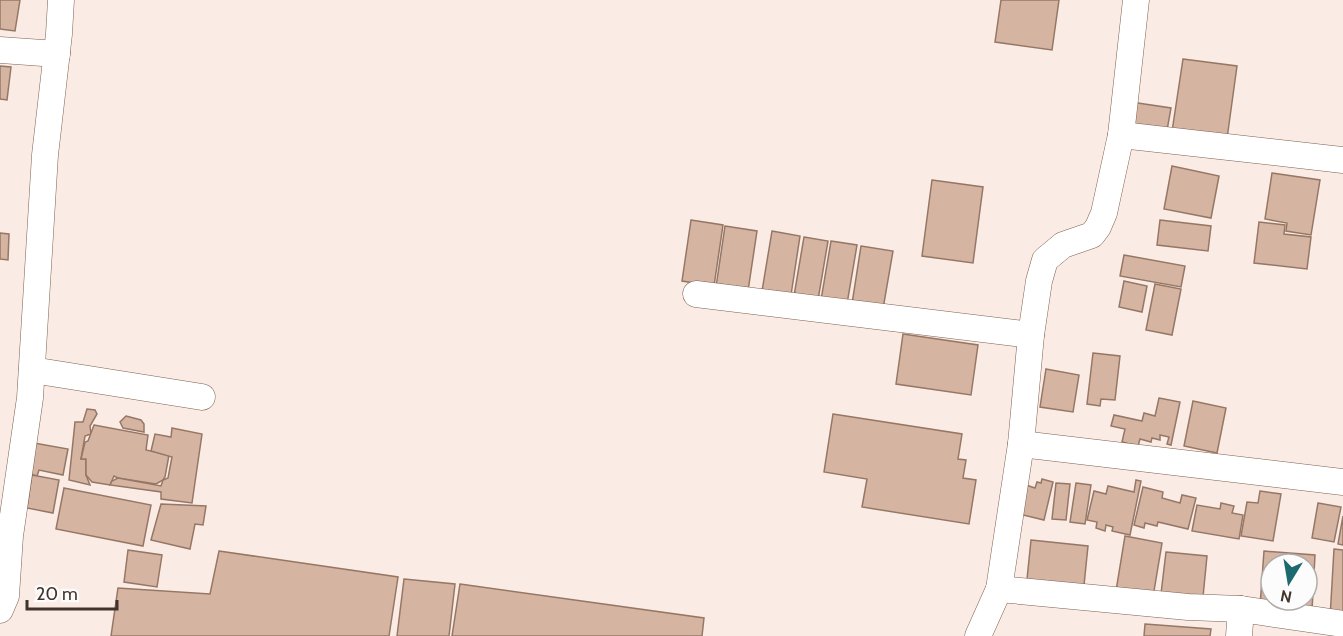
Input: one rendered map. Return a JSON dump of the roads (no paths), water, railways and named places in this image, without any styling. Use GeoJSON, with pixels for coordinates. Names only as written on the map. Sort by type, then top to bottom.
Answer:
{"type":"FeatureCollection","features":[{"type":"Feature","properties":{"kind":"street"},"geometry":{"type":"LineString","coordinates":[[0,610],[6,596],[10,536],[30,398],[45,156],[61,0]]}},
{"type":"Feature","properties":{"kind":"street"},"geometry":{"type":"LineString","coordinates":[[978,636],[999,589],[1021,444],[1030,335],[1045,260],[1063,245],[1092,235],[1104,213],[1121,135],[1136,0]]}},
{"type":"Feature","properties":{"kind":"street"},"geometry":{"type":"LineString","coordinates":[[0,50],[57,54]]}},
{"type":"Feature","properties":{"kind":"street"},"geometry":{"type":"LineString","coordinates":[[1121,135],[1343,160]]}},
{"type":"Feature","properties":{"kind":"street"},"geometry":{"type":"LineString","coordinates":[[696,294],[1030,335]]}},
{"type":"Feature","properties":{"kind":"street"},"geometry":{"type":"LineString","coordinates":[[32,370],[202,397]]}},
{"type":"Feature","properties":{"kind":"street"},"geometry":{"type":"LineString","coordinates":[[1021,444],[1343,482]]}},
{"type":"Feature","properties":{"kind":"street"},"geometry":{"type":"LineString","coordinates":[[999,589],[1188,607],[1241,609],[1343,624]]}},
{"type":"Feature","properties":{"kind":"street"},"geometry":{"type":"LineString","coordinates":[[1239,636],[1241,609]]}}]}
